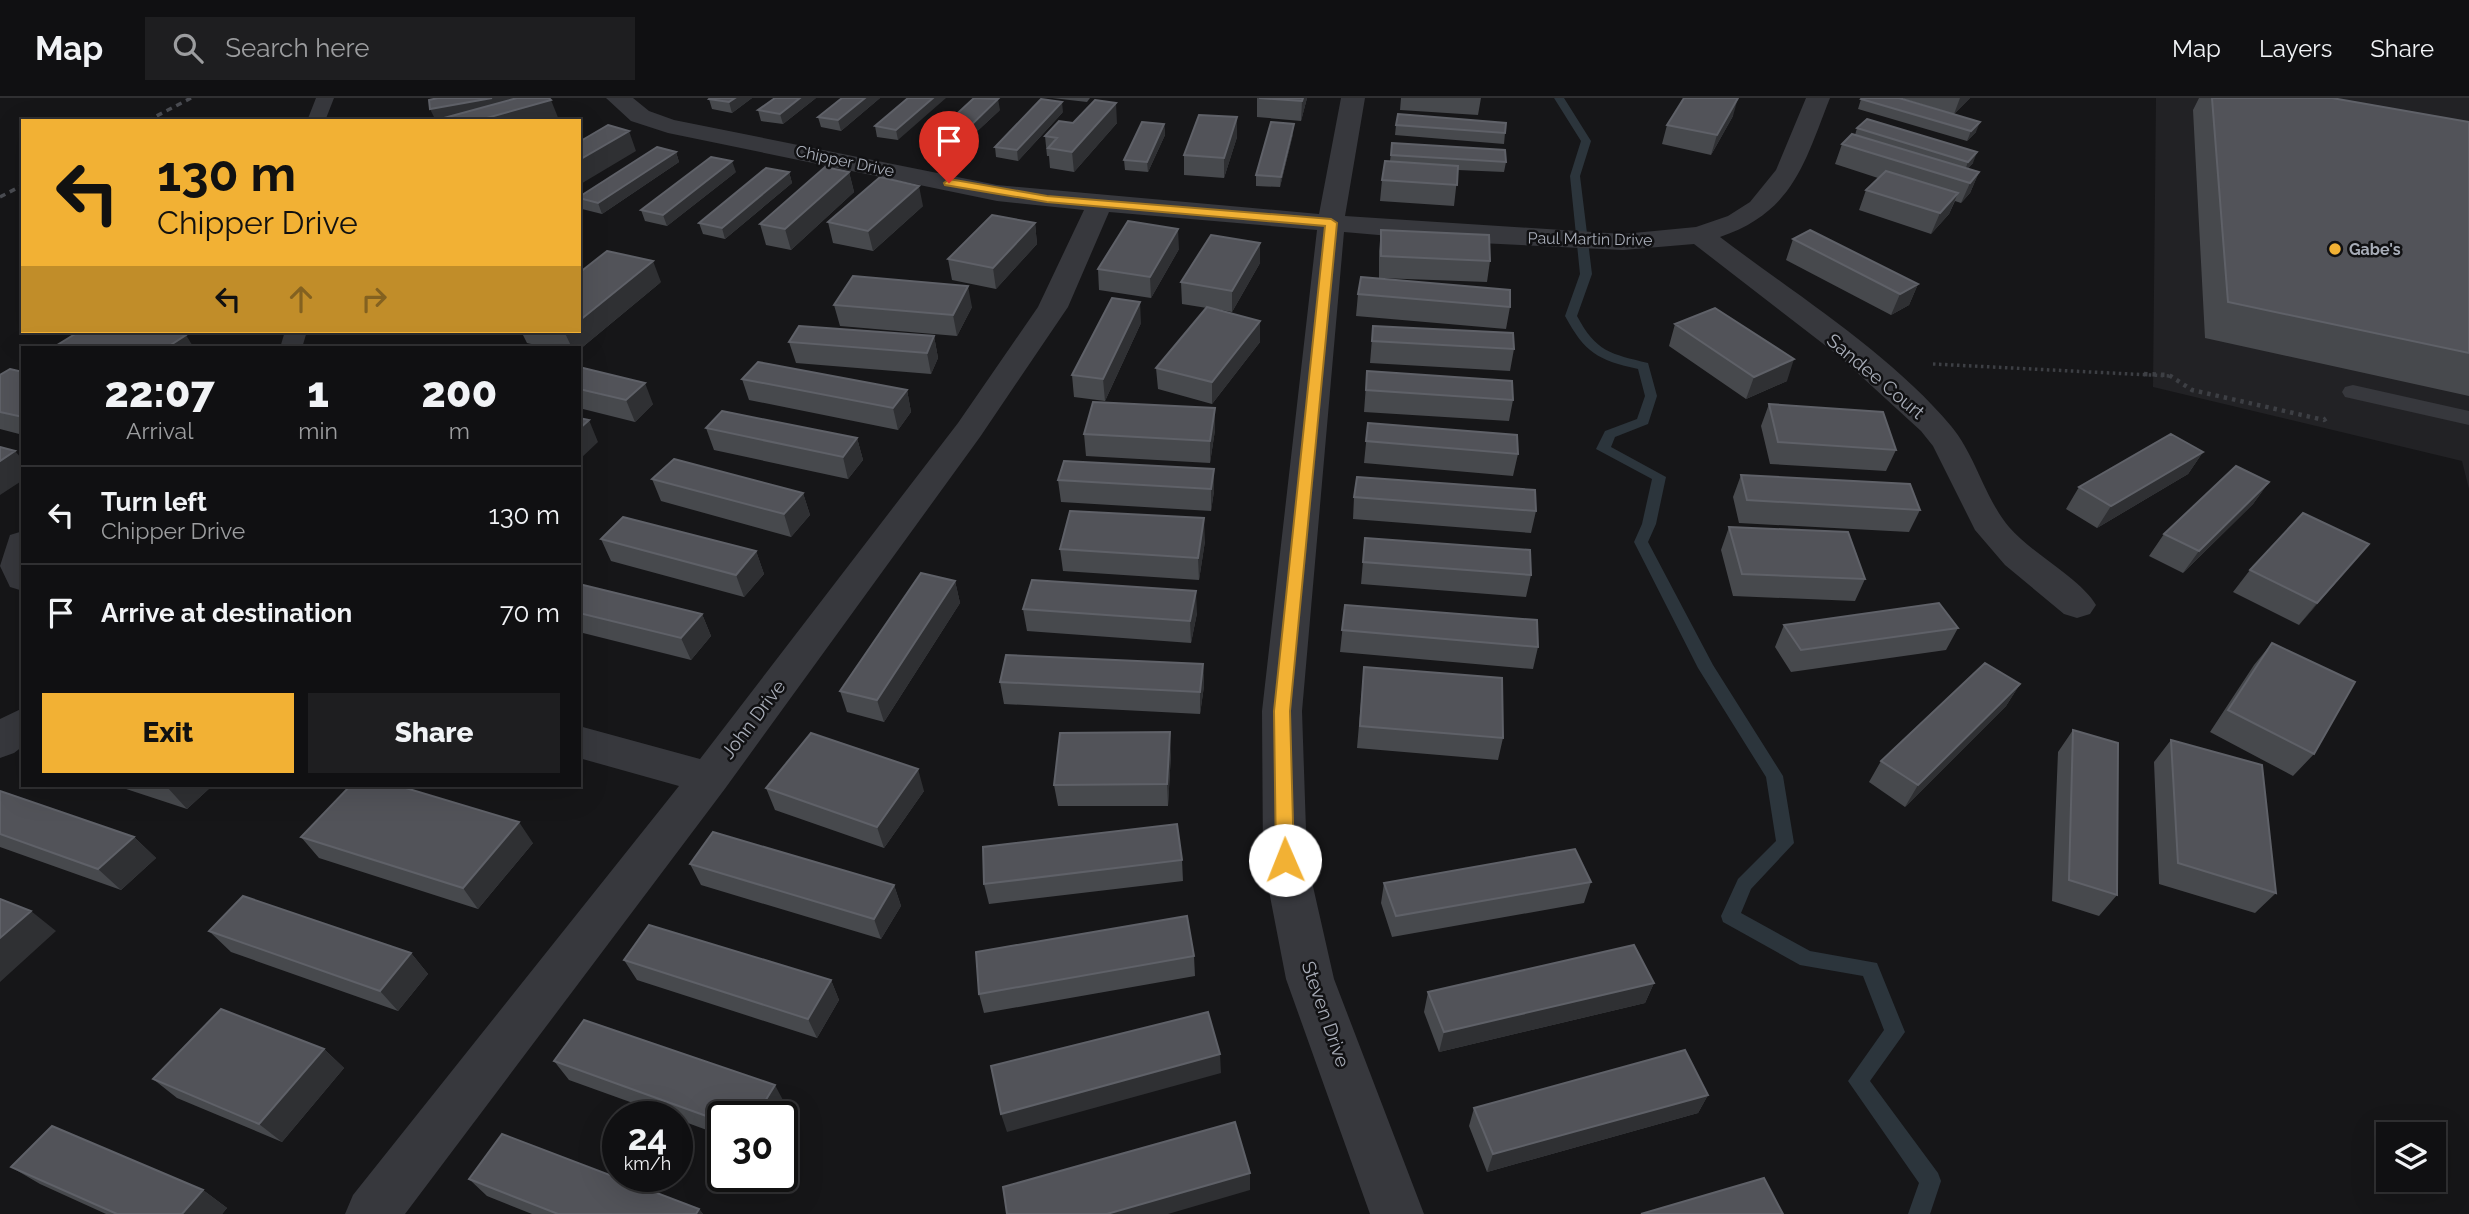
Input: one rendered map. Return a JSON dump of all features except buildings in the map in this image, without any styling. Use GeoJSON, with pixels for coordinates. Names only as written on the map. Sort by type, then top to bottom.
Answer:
{"type":"FeatureCollection","features":[{"type":"Feature","properties":{"kind":"street","name":"Chipper Drive"},"geometry":{"type":"LineString","coordinates":[[618,98],[640,116],[696,133],[997,193],[1331,223]]}},
{"type":"Feature","properties":{"kind":"street","name":"Steven Drive"},"geometry":{"type":"LineString","coordinates":[[1353,98],[1331,223],[1282,711],[1285,860],[1310,979],[1397,1214]]}},
{"type":"Feature","properties":{"kind":"street","name":"Paul Martin Drive"},"geometry":{"type":"LineString","coordinates":[[1331,223],[1558,240],[1622,242],[1700,235],[1738,222],[1759,208],[1776,191],[1788,172],[1818,98]]}},
{"type":"Feature","properties":{"kind":"street","name":"John Drive"},"geometry":{"type":"LineString","coordinates":[[372,1214],[709,778],[969,430],[1053,307],[1100,203]]}},
{"type":"Feature","properties":{"kind":"street","name":"Sandee Court"},"geometry":{"type":"LineString","coordinates":[[1700,235],[1862,361],[1935,427],[1960,467],[1986,521],[2010,550],[2077,605]]}},
{"type":"Feature","properties":{"kind":"street"},"geometry":{"type":"LineString","coordinates":[[21,550],[17,564],[21,573]]}},
{"type":"Feature","properties":{"kind":"street"},"geometry":{"type":"LineString","coordinates":[[0,741],[21,725]]}},
{"type":"Feature","properties":{"kind":"street"},"geometry":{"type":"LineString","coordinates":[[581,743],[709,778]]}},
{"type":"Feature","properties":{"kind":"lane"},"geometry":{"type":"LineString","coordinates":[[317,119],[325,98]]}},
{"type":"Feature","properties":{"kind":"lane"},"geometry":{"type":"LineString","coordinates":[[2353,392],[2469,418]]}},
{"type":"Feature","properties":{"kind":"path"},"geometry":{"type":"LineString","coordinates":[[1862,361],[2169,375],[2192,390],[2324,421],[2353,392]]}},
{"type":"Feature","properties":{"kind":"shaded area","name":"Gabe's"},"geometry":{"type":"Polygon","coordinates":[[[2156,98],[2469,98],[2469,489],[2462,461],[2153,387],[2156,98]]]}},
{"type":"Feature","properties":{"kind":"waterway"},"geometry":{"type":"LineString","coordinates":[[1559,98],[1586,141],[1575,176],[1586,274],[1571,316],[1585,339],[1599,353],[1644,366],[1651,396],[1643,421],[1610,434],[1603,449],[1659,477],[1649,524],[1641,542],[1706,668],[1774,776],[1785,843],[1744,884],[1730,916],[1807,959],[1870,969],[1895,1032],[1858,1081],[1930,1181],[1919,1214]]}},
{"type":"Feature","properties":{"kind":"railway"},"geometry":{"type":"LineString","coordinates":[[151,119],[191,98]]}},
{"type":"Feature","properties":{"kind":"railway"},"geometry":{"type":"LineString","coordinates":[[0,197],[21,186]]}},
{"type":"Feature","properties":{"kind":"place","name":"Gabe's"},"geometry":{"type":"Point","coordinates":[2335,249]}},
{"type":"Feature","properties":{"kind":"route"},"geometry":{"type":"LineString","coordinates":[[949,183],[997,193],[1047,199],[1331,223],[1282,711],[1285,860]]}}]}
